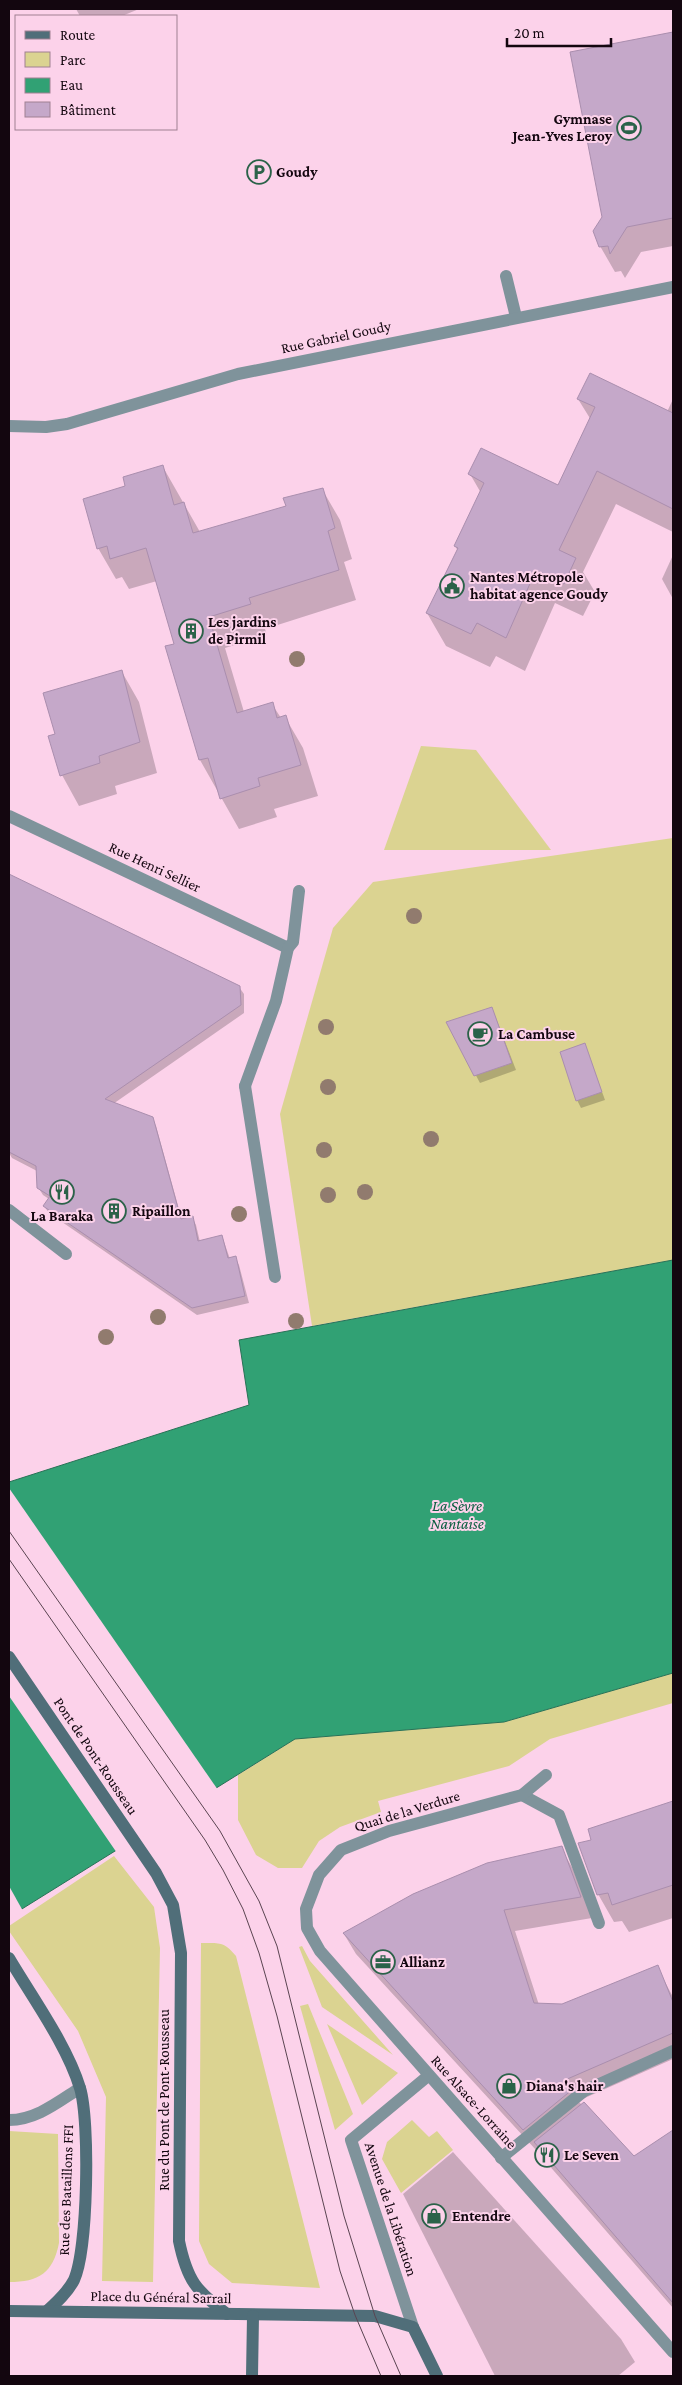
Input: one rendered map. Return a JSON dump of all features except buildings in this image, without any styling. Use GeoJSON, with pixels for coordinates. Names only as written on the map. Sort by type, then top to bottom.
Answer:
{"type":"FeatureCollection","features":[{"type":"Feature","properties":{"kind":"main road","name":"Pont de Pont-Rousseau"},"geometry":{"type":"LineString","coordinates":[[9,1657],[156,1872]]}},
{"type":"Feature","properties":{"kind":"main road","name":"Rue du Pont de Pont-Rousseau"},"geometry":{"type":"LineString","coordinates":[[156,1872],[173,1905],[181,1953],[179,2241],[184,2267],[194,2284],[206,2298],[227,2314]]}},
{"type":"Feature","properties":{"kind":"main road","name":"Rue des Bataillons FFI"},"geometry":{"type":"LineString","coordinates":[[9,1958],[66,2055],[80,2088],[87,2123],[83,2241],[80,2262],[68,2288],[47,2311]]}},
{"type":"Feature","properties":{"kind":"main road","name":"Place du Général Sarrail"},"geometry":{"type":"LineString","coordinates":[[9,2311],[253,2316]]}},
{"type":"Feature","properties":{"kind":"main road"},"geometry":{"type":"LineString","coordinates":[[252,2376],[253,2316],[375,2316],[413,2327]]}},
{"type":"Feature","properties":{"kind":"main road","name":"Avenue de la Libération"},"geometry":{"type":"LineString","coordinates":[[413,2327],[437,2376]]}},
{"type":"Feature","properties":{"kind":"street"},"geometry":{"type":"LineString","coordinates":[[506,276],[516,317]]}},
{"type":"Feature","properties":{"kind":"street","name":"Rue Gabriel Goudy"},"geometry":{"type":"LineString","coordinates":[[9,426],[46,427],[67,424],[238,374],[673,286]]}},
{"type":"Feature","properties":{"kind":"street","name":"Rue Henri Sellier"},"geometry":{"type":"LineString","coordinates":[[9,816],[288,948]]}},
{"type":"Feature","properties":{"kind":"street"},"geometry":{"type":"LineString","coordinates":[[275,1277],[245,1086],[276,1001],[288,948],[293,942],[299,891]]}},
{"type":"Feature","properties":{"kind":"street"},"geometry":{"type":"LineString","coordinates":[[9,1210],[66,1254]]}},
{"type":"Feature","properties":{"kind":"street","name":"Quai de la Verdure"},"geometry":{"type":"LineString","coordinates":[[312,1940],[306,1917],[309,1899],[319,1875],[341,1850],[390,1831],[522,1795],[546,1775]]}},
{"type":"Feature","properties":{"kind":"street"},"geometry":{"type":"LineString","coordinates":[[522,1795],[559,1815],[599,1923]]}},
{"type":"Feature","properties":{"kind":"street","name":"Rue Alsace-Lorraine"},"geometry":{"type":"LineString","coordinates":[[312,1940],[428,2076],[673,2352]]}},
{"type":"Feature","properties":{"kind":"street"},"geometry":{"type":"LineString","coordinates":[[501,2158],[584,2091],[673,2051]]}},
{"type":"Feature","properties":{"kind":"street","name":"Avenue de la Libération"},"geometry":{"type":"LineString","coordinates":[[413,2327],[351,2140],[428,2076]]}},
{"type":"Feature","properties":{"kind":"street"},"geometry":{"type":"LineString","coordinates":[[9,2120],[17,2120],[40,2113],[80,2088]]}},
{"type":"Feature","properties":{"kind":"green space"},"geometry":{"type":"Polygon","coordinates":[[[421,746],[476,750],[551,850],[384,850],[421,746]]]}},
{"type":"Feature","properties":{"kind":"green space"},"geometry":{"type":"Polygon","coordinates":[[[673,838],[673,1260],[312,1326],[280,1114],[333,928],[373,882],[673,838]]]}},
{"type":"Feature","properties":{"kind":"green space"},"geometry":{"type":"Polygon","coordinates":[[[673,1673],[673,1703],[550,1739],[509,1766],[378,1801],[381,1812],[340,1827],[319,1841],[302,1868],[278,1868],[256,1855],[238,1820],[238,1775],[295,1739],[504,1722],[673,1673]]]}},
{"type":"Feature","properties":{"kind":"green space"},"geometry":{"type":"Polygon","coordinates":[[[114,1856],[154,1907],[160,1948],[153,2282],[102,2281],[106,2097],[78,2031],[9,1931],[9,1926],[114,1856]]]}},
{"type":"Feature","properties":{"kind":"green space"},"geometry":{"type":"Polygon","coordinates":[[[201,1943],[224,1945],[236,1956],[320,2288],[232,2283],[209,2264],[199,2241],[201,1943]]]}},
{"type":"Feature","properties":{"kind":"green space"},"geometry":{"type":"Polygon","coordinates":[[[302,1946],[310,1961],[393,2055],[322,2007],[299,1947],[302,1946]]]}},
{"type":"Feature","properties":{"kind":"green space"},"geometry":{"type":"Polygon","coordinates":[[[308,2004],[353,2114],[335,2130],[300,2006],[308,2004]]]}},
{"type":"Feature","properties":{"kind":"green space"},"geometry":{"type":"Polygon","coordinates":[[[327,2024],[398,2073],[362,2105],[327,2024]]]}},
{"type":"Feature","properties":{"kind":"green space"},"geometry":{"type":"Polygon","coordinates":[[[412,2120],[429,2137],[437,2131],[453,2150],[401,2193],[382,2159],[387,2142],[412,2120]]]}},
{"type":"Feature","properties":{"kind":"green space"},"geometry":{"type":"Polygon","coordinates":[[[9,2131],[58,2134],[59,2243],[53,2262],[43,2274],[20,2282],[9,2282],[9,2131]]]}},
{"type":"Feature","properties":{"kind":"water","name":"La Sèvre Nantaise"},"geometry":{"type":"Polygon","coordinates":[[[673,1260],[673,1673],[504,1722],[295,1739],[9,1917],[9,1482],[249,1405],[239,1340],[673,1260]]]}},
{"type":"Feature","properties":{"kind":"pier"},"geometry":{"type":"Polygon","coordinates":[[[9,1488],[218,1790],[117,1853],[9,1696],[9,1488]]]}},
{"type":"Feature","properties":{"kind":"pier"},"geometry":{"type":"Polygon","coordinates":[[[9,1886],[23,1911],[9,1920],[9,1886]]]}},
{"type":"Feature","properties":{"kind":"tram line"},"geometry":{"type":"LineString","coordinates":[[9,1531],[220,1831],[259,1901],[277,1946],[344,2216],[375,2316],[401,2376]]}},
{"type":"Feature","properties":{"kind":"tram line"},"geometry":{"type":"LineString","coordinates":[[9,1559],[205,1840],[243,1909],[259,1953],[277,2016],[340,2271],[355,2315],[381,2376]]}},
{"type":"Feature","properties":{"kind":"place","name":"Gymnase Jean-Yves Leroy"},"geometry":{"type":"Point","coordinates":[629,128]}},
{"type":"Feature","properties":{"kind":"place","name":"Goudy"},"geometry":{"type":"Point","coordinates":[259,172]}},
{"type":"Feature","properties":{"kind":"place","name":"Nantes Métropole habitat agence Goudy"},"geometry":{"type":"Point","coordinates":[452,586]}},
{"type":"Feature","properties":{"kind":"place","name":"Les jardins de Pirmil"},"geometry":{"type":"Point","coordinates":[191,631]}},
{"type":"Feature","properties":{"kind":"place","name":"La Cambuse"},"geometry":{"type":"Point","coordinates":[480,1034]}},
{"type":"Feature","properties":{"kind":"place","name":"La Baraka"},"geometry":{"type":"Point","coordinates":[62,1192]}},
{"type":"Feature","properties":{"kind":"place","name":"Ripaillon"},"geometry":{"type":"Point","coordinates":[114,1211]}},
{"type":"Feature","properties":{"kind":"place","name":"Allianz"},"geometry":{"type":"Point","coordinates":[383,1962]}},
{"type":"Feature","properties":{"kind":"place","name":"Diana's hair"},"geometry":{"type":"Point","coordinates":[509,2086]}},
{"type":"Feature","properties":{"kind":"place","name":"Le Seven"},"geometry":{"type":"Point","coordinates":[547,2155]}},
{"type":"Feature","properties":{"kind":"place","name":"Entendre"},"geometry":{"type":"Point","coordinates":[434,2216]}}]}
